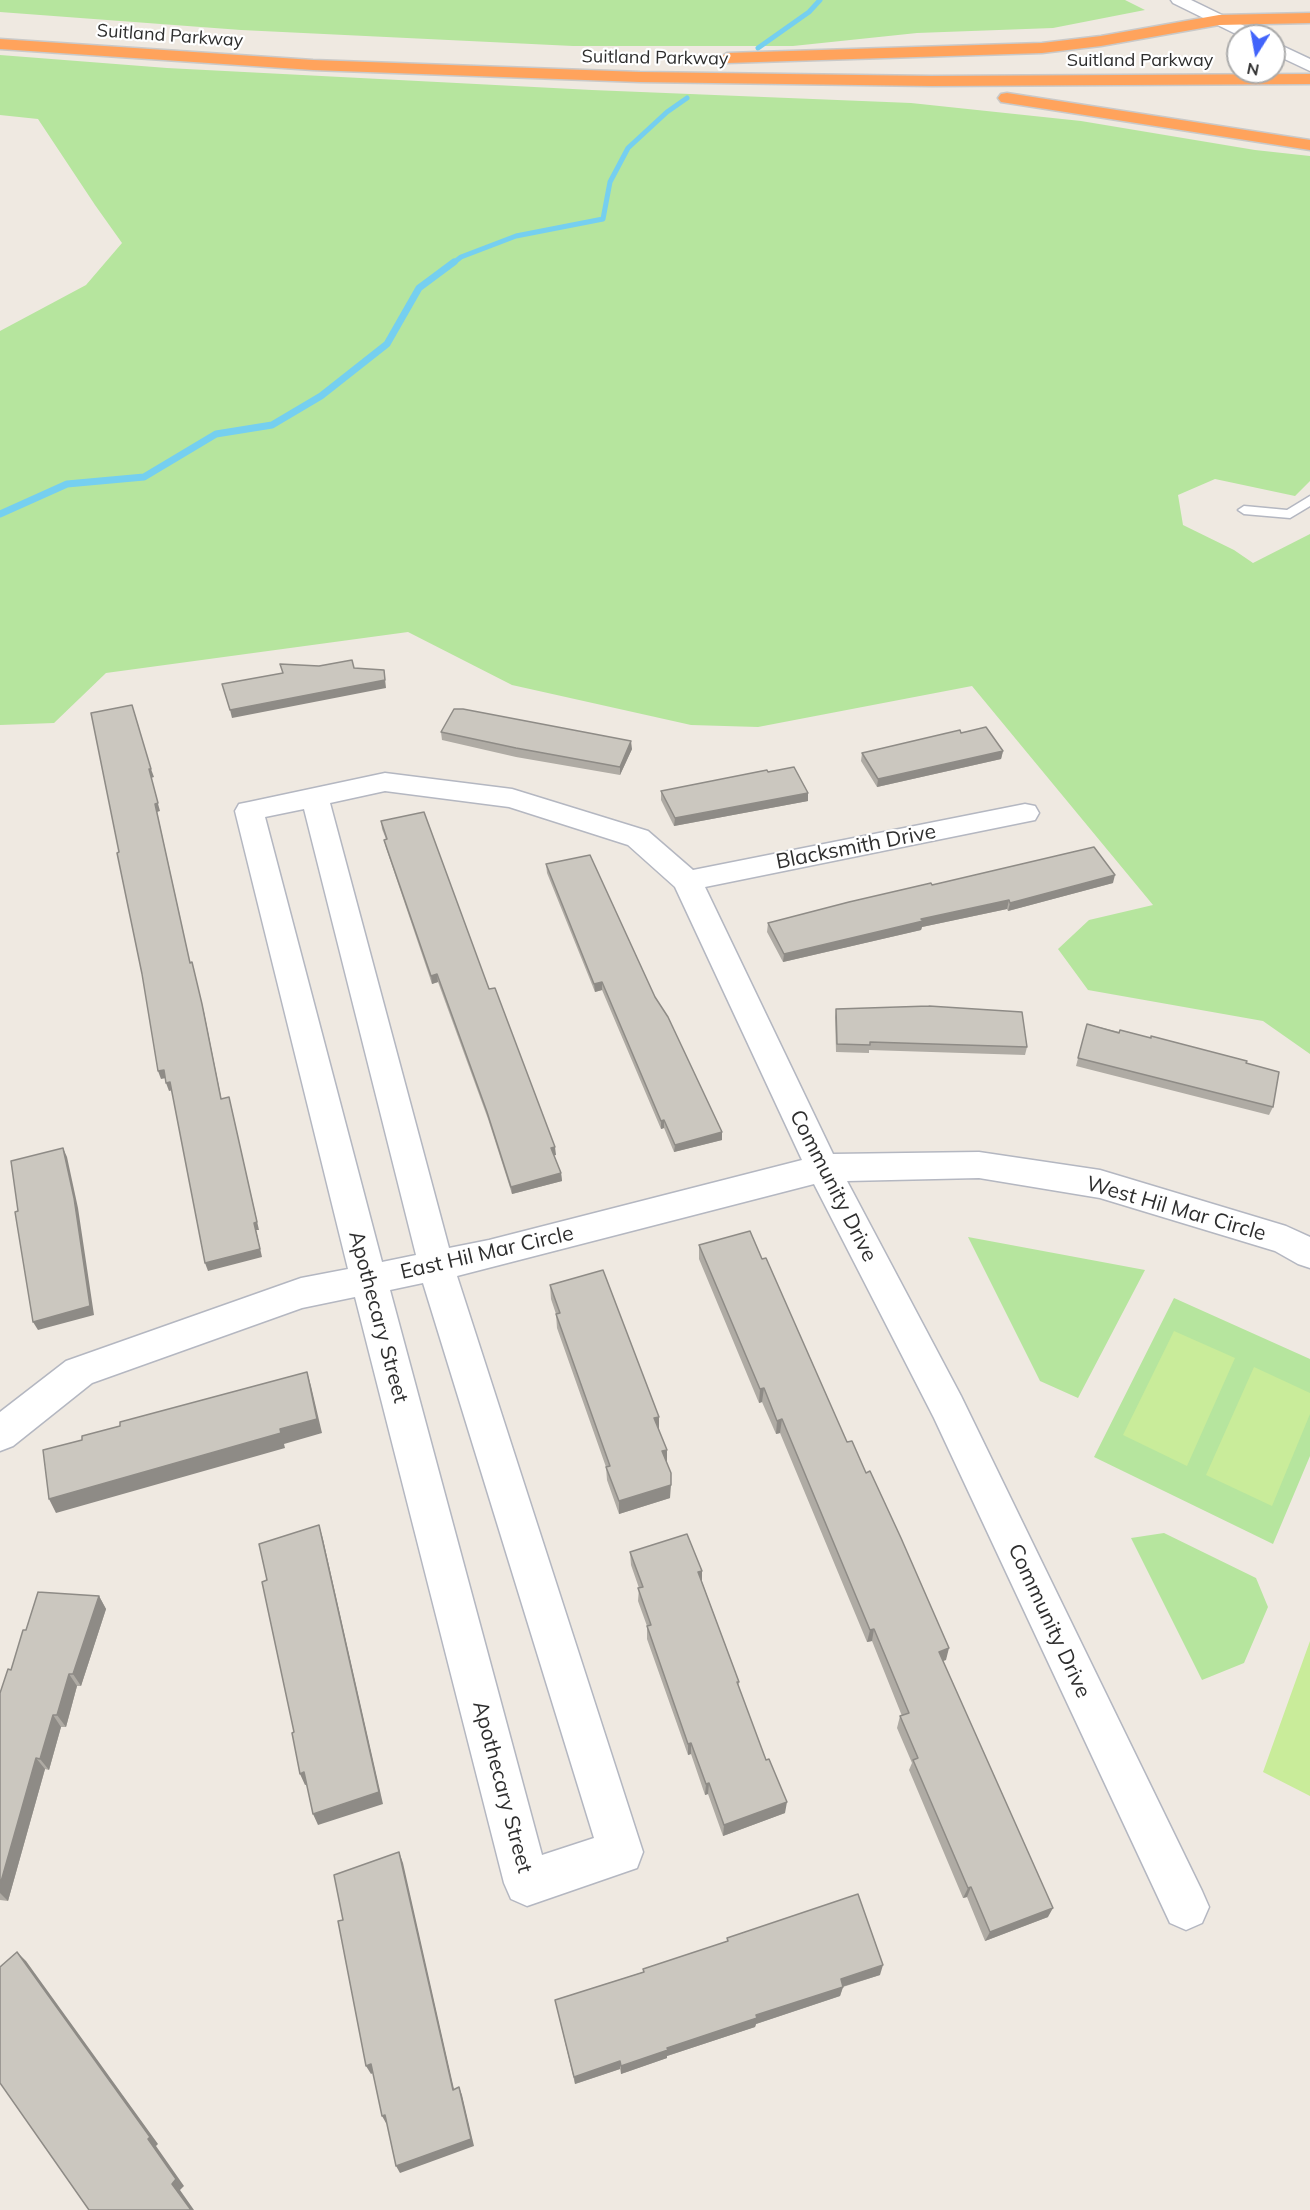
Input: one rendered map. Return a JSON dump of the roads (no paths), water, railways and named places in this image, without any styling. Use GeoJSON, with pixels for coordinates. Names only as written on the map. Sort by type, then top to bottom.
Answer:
{"type":"FeatureCollection","features":[{"type":"Feature","properties":{"kind":"highway"},"geometry":{"type":"LineString","coordinates":[[711,58],[1042,48],[1101,41],[1219,20],[1310,18]]}},
{"type":"Feature","properties":{"kind":"highway","name":"Suitland Parkway"},"geometry":{"type":"LineString","coordinates":[[0,44],[324,65],[640,77],[932,81],[1226,76]]}},
{"type":"Feature","properties":{"kind":"highway","name":"Suitland Parkway"},"geometry":{"type":"LineString","coordinates":[[249,44],[297,47]]}},
{"type":"Feature","properties":{"kind":"highway","name":"Suitland Parkway"},"geometry":{"type":"LineString","coordinates":[[321,49],[479,58],[864,70],[1226,70]]}},
{"type":"Feature","properties":{"kind":"highway"},"geometry":{"type":"LineString","coordinates":[[479,58],[549,57]]}},
{"type":"Feature","properties":{"kind":"highway","name":"Suitland Parkway"},"geometry":{"type":"LineString","coordinates":[[1286,72],[1310,68]]}},
{"type":"Feature","properties":{"kind":"highway"},"geometry":{"type":"LineString","coordinates":[[640,77],[741,85],[878,88],[992,97],[1096,110],[1310,144]]}},
{"type":"Feature","properties":{"kind":"highway","name":"Suitland Parkway"},"geometry":{"type":"LineString","coordinates":[[1286,77],[1310,79]]}},
{"type":"Feature","properties":{"kind":"street"},"geometry":{"type":"LineString","coordinates":[[1179,0],[1228,24]]}},
{"type":"Feature","properties":{"kind":"street"},"geometry":{"type":"LineString","coordinates":[[1286,54],[1310,68]]}},
{"type":"Feature","properties":{"kind":"street","name":"Community Drive"},"geometry":{"type":"LineString","coordinates":[[249,811],[385,782],[512,798],[638,838],[687,881],[823,1168],[948,1408],[1185,1907]]}},
{"type":"Feature","properties":{"kind":"street","name":"Apothecary Street"},"geometry":{"type":"LineString","coordinates":[[249,811],[527,1883],[621,1852],[436,1266],[315,798]]}},
{"type":"Feature","properties":{"kind":"street","name":"Blacksmith Drive"},"geometry":{"type":"LineString","coordinates":[[687,881],[1025,813]]}},
{"type":"Feature","properties":{"kind":"street","name":"West Hil Mar Circle"},"geometry":{"type":"LineString","coordinates":[[823,1168],[979,1165],[1100,1184],[1286,1240],[1310,1254]]}},
{"type":"Feature","properties":{"kind":"street","name":"East Hil Mar Circle"},"geometry":{"type":"LineString","coordinates":[[0,1434],[79,1372],[301,1293],[500,1253],[823,1168]]}},
{"type":"Feature","properties":{"kind":"lane"},"geometry":{"type":"LineString","coordinates":[[1244,510],[1290,514],[1310,500]]}},
{"type":"Feature","properties":{"kind":"waterway"},"geometry":{"type":"LineString","coordinates":[[758,48],[809,12],[820,0]]}},
{"type":"Feature","properties":{"kind":"waterway"},"geometry":{"type":"LineString","coordinates":[[452,264],[461,257],[516,236],[603,219],[610,182],[628,148],[667,112],[687,98]]}},
{"type":"Feature","properties":{"kind":"waterway"},"geometry":{"type":"LineString","coordinates":[[0,514],[67,484],[144,477],[216,434],[272,425],[321,396],[387,344],[419,288],[454,262]]}}]}
